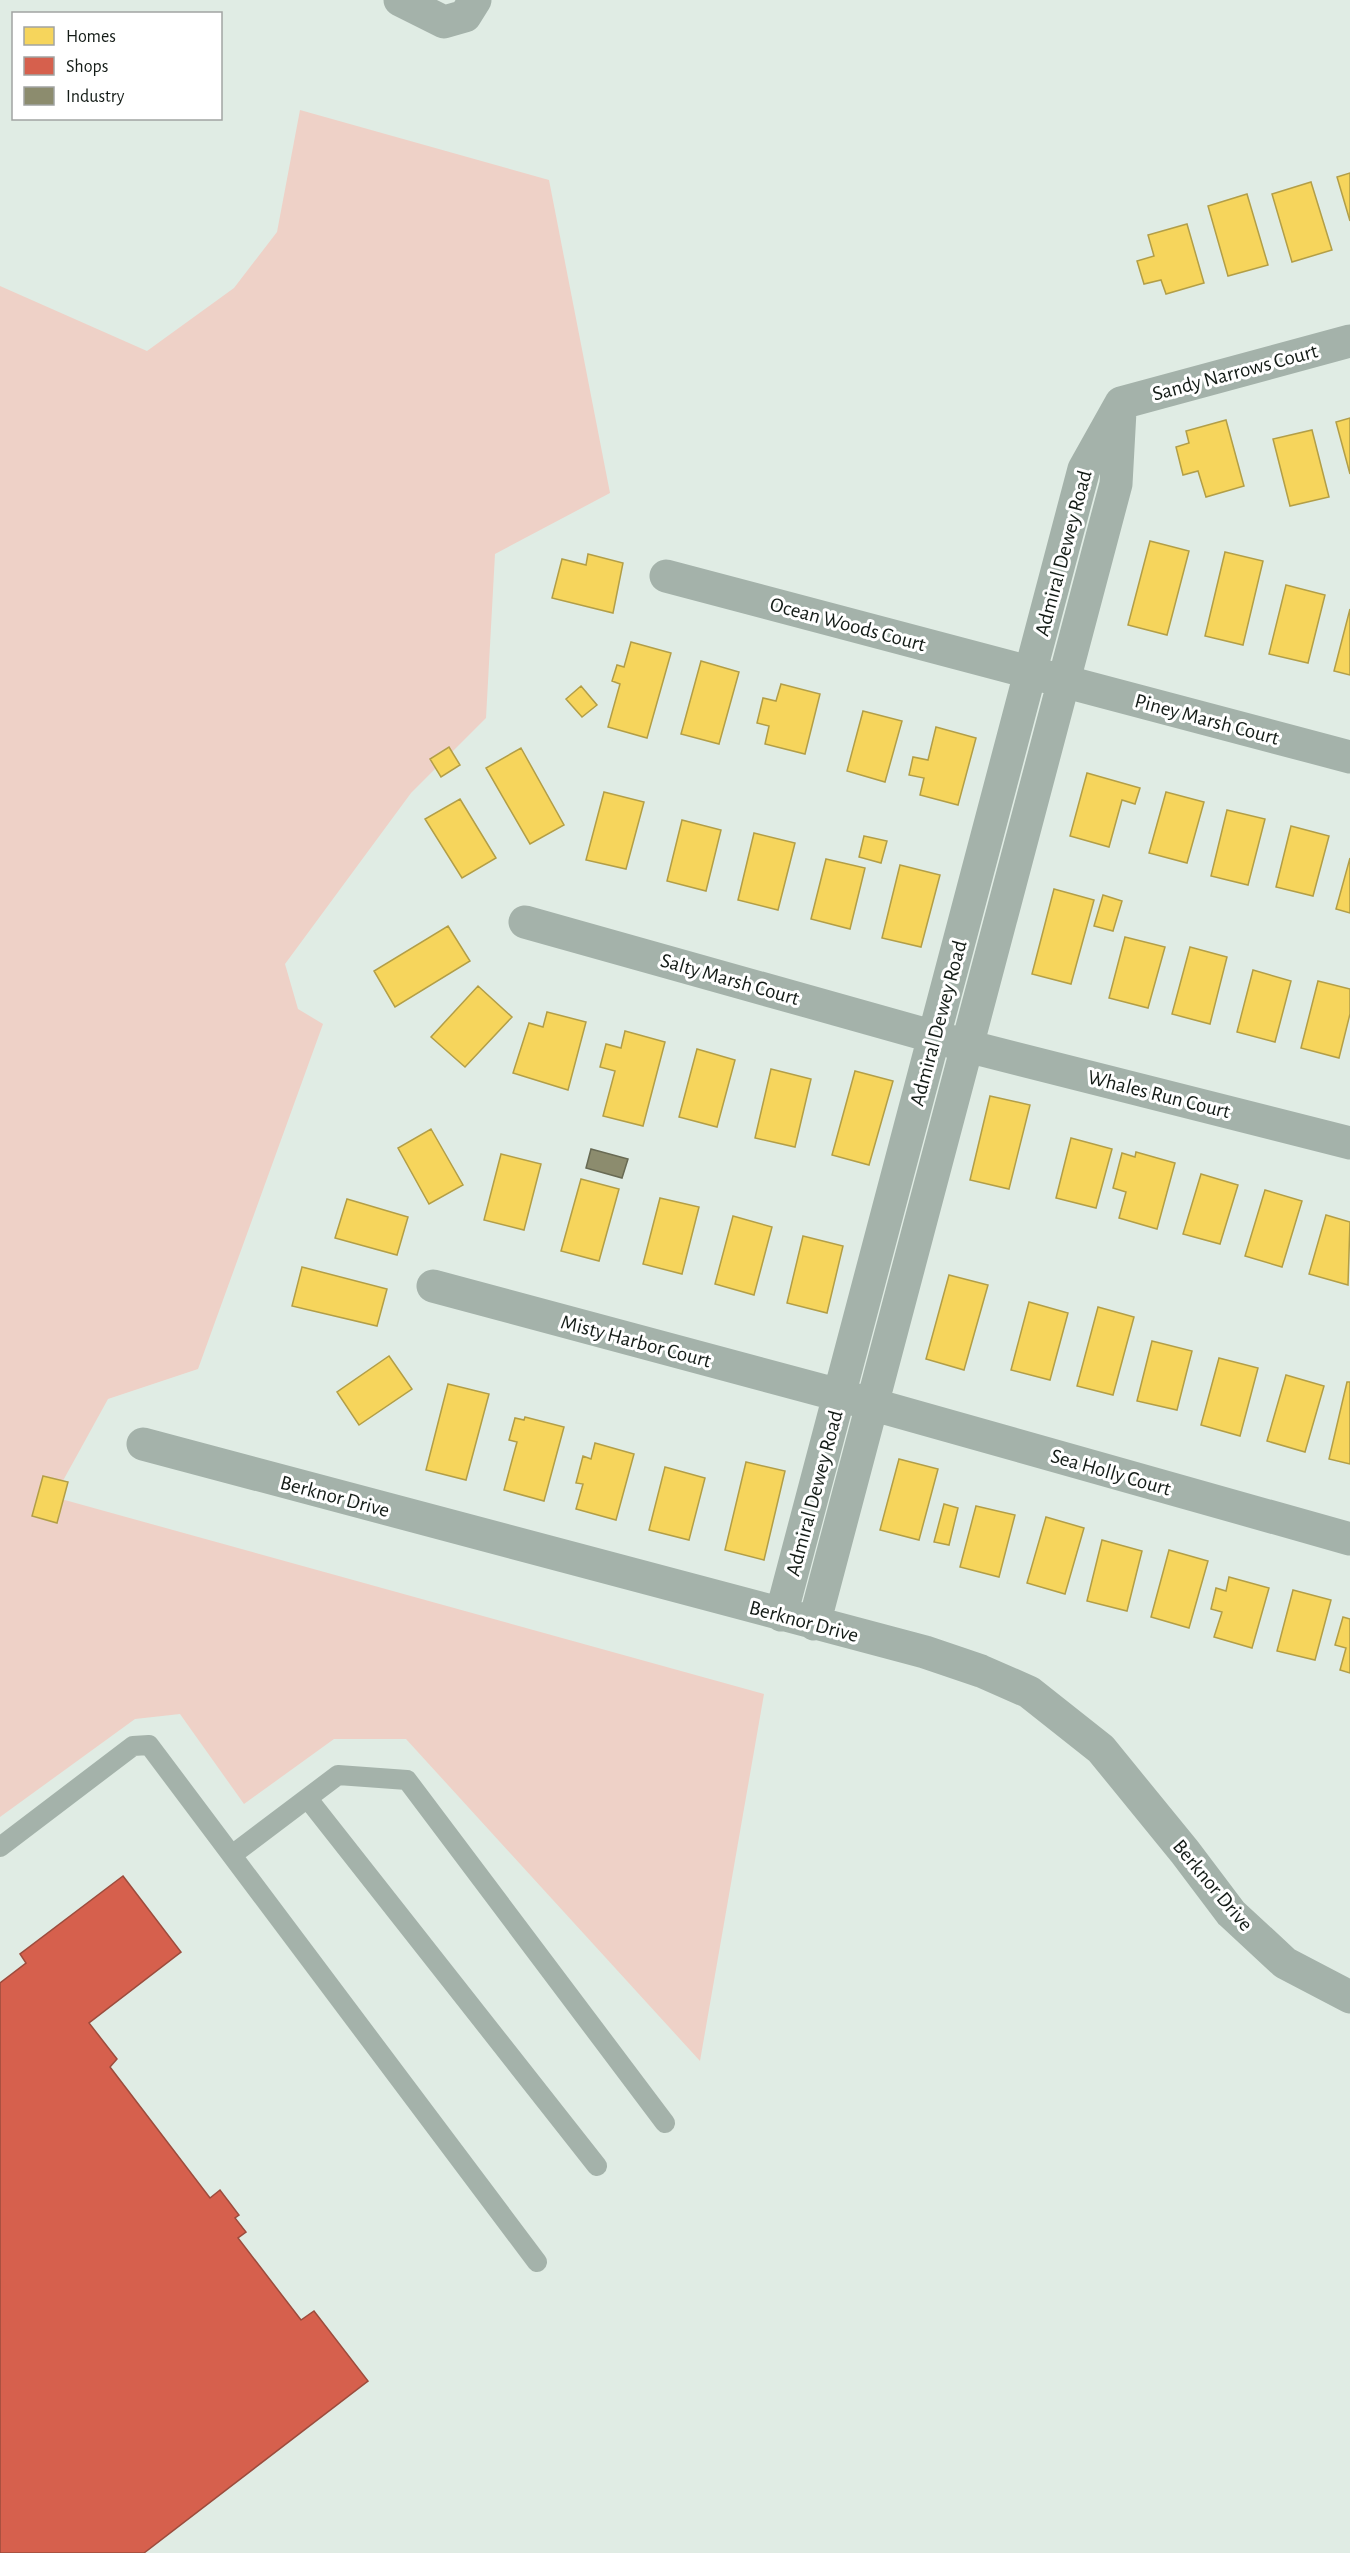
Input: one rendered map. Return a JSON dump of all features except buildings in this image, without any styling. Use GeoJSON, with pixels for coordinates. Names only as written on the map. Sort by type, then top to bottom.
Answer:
{"type":"FeatureCollection","features":[{"type":"Feature","properties":{"kind":"street"},"geometry":{"type":"LineString","coordinates":[[400,0],[444,22],[465,16],[475,0]]}},
{"type":"Feature","properties":{"kind":"street","name":"Sandy Narrows Court"},"geometry":{"type":"LineString","coordinates":[[1121,403],[1350,341]]}},
{"type":"Feature","properties":{"kind":"street","name":"Admiral Dewey Road"},"geometry":{"type":"LineString","coordinates":[[781,1615],[1084,469],[1121,403]]}},
{"type":"Feature","properties":{"kind":"street","name":"Admiral Dewey Road"},"geometry":{"type":"LineString","coordinates":[[814,1624],[1116,484],[1121,403]]}},
{"type":"Feature","properties":{"kind":"street","name":"Ocean Woods Court"},"geometry":{"type":"LineString","coordinates":[[666,576],[1064,681]]}},
{"type":"Feature","properties":{"kind":"street","name":"Piney Marsh Court"},"geometry":{"type":"LineString","coordinates":[[1064,681],[1350,757]]}},
{"type":"Feature","properties":{"kind":"street","name":"Salty Marsh Court"},"geometry":{"type":"LineString","coordinates":[[525,922],[967,1046]]}},
{"type":"Feature","properties":{"kind":"street","name":"Whales Run Court"},"geometry":{"type":"LineString","coordinates":[[967,1046],[1350,1143]]}},
{"type":"Feature","properties":{"kind":"street","name":"Misty Harbor Court"},"geometry":{"type":"LineString","coordinates":[[433,1286],[872,1404]]}},
{"type":"Feature","properties":{"kind":"street","name":"Sea Holly Court"},"geometry":{"type":"LineString","coordinates":[[872,1404],[1350,1539]]}},
{"type":"Feature","properties":{"kind":"street","name":"Berknor Drive"},"geometry":{"type":"LineString","coordinates":[[143,1444],[925,1652],[981,1671],[1029,1692],[1101,1749],[1185,1852],[1231,1913],[1285,1963],[1350,1997]]}},
{"type":"Feature","properties":{"kind":"lane"},"geometry":{"type":"LineString","coordinates":[[0,1847],[133,1746],[149,1745],[537,2262]]}},
{"type":"Feature","properties":{"kind":"lane"},"geometry":{"type":"LineString","coordinates":[[232,1856],[338,1775],[407,1780],[665,2122]]}},
{"type":"Feature","properties":{"kind":"lane"},"geometry":{"type":"LineString","coordinates":[[308,1799],[597,2166]]}},
{"type":"Feature","properties":{"kind":"shaded area"},"geometry":{"type":"Polygon","coordinates":[[[300,110],[549,180],[610,493],[495,554],[486,718],[411,793],[285,964],[298,1009],[323,1024],[198,1369],[108,1399],[54,1497],[764,1694],[700,2061],[406,1739],[334,1739],[244,1804],[180,1714],[135,1719],[0,1817],[0,286],[147,351],[234,288],[277,232],[300,110]]]}}]}
